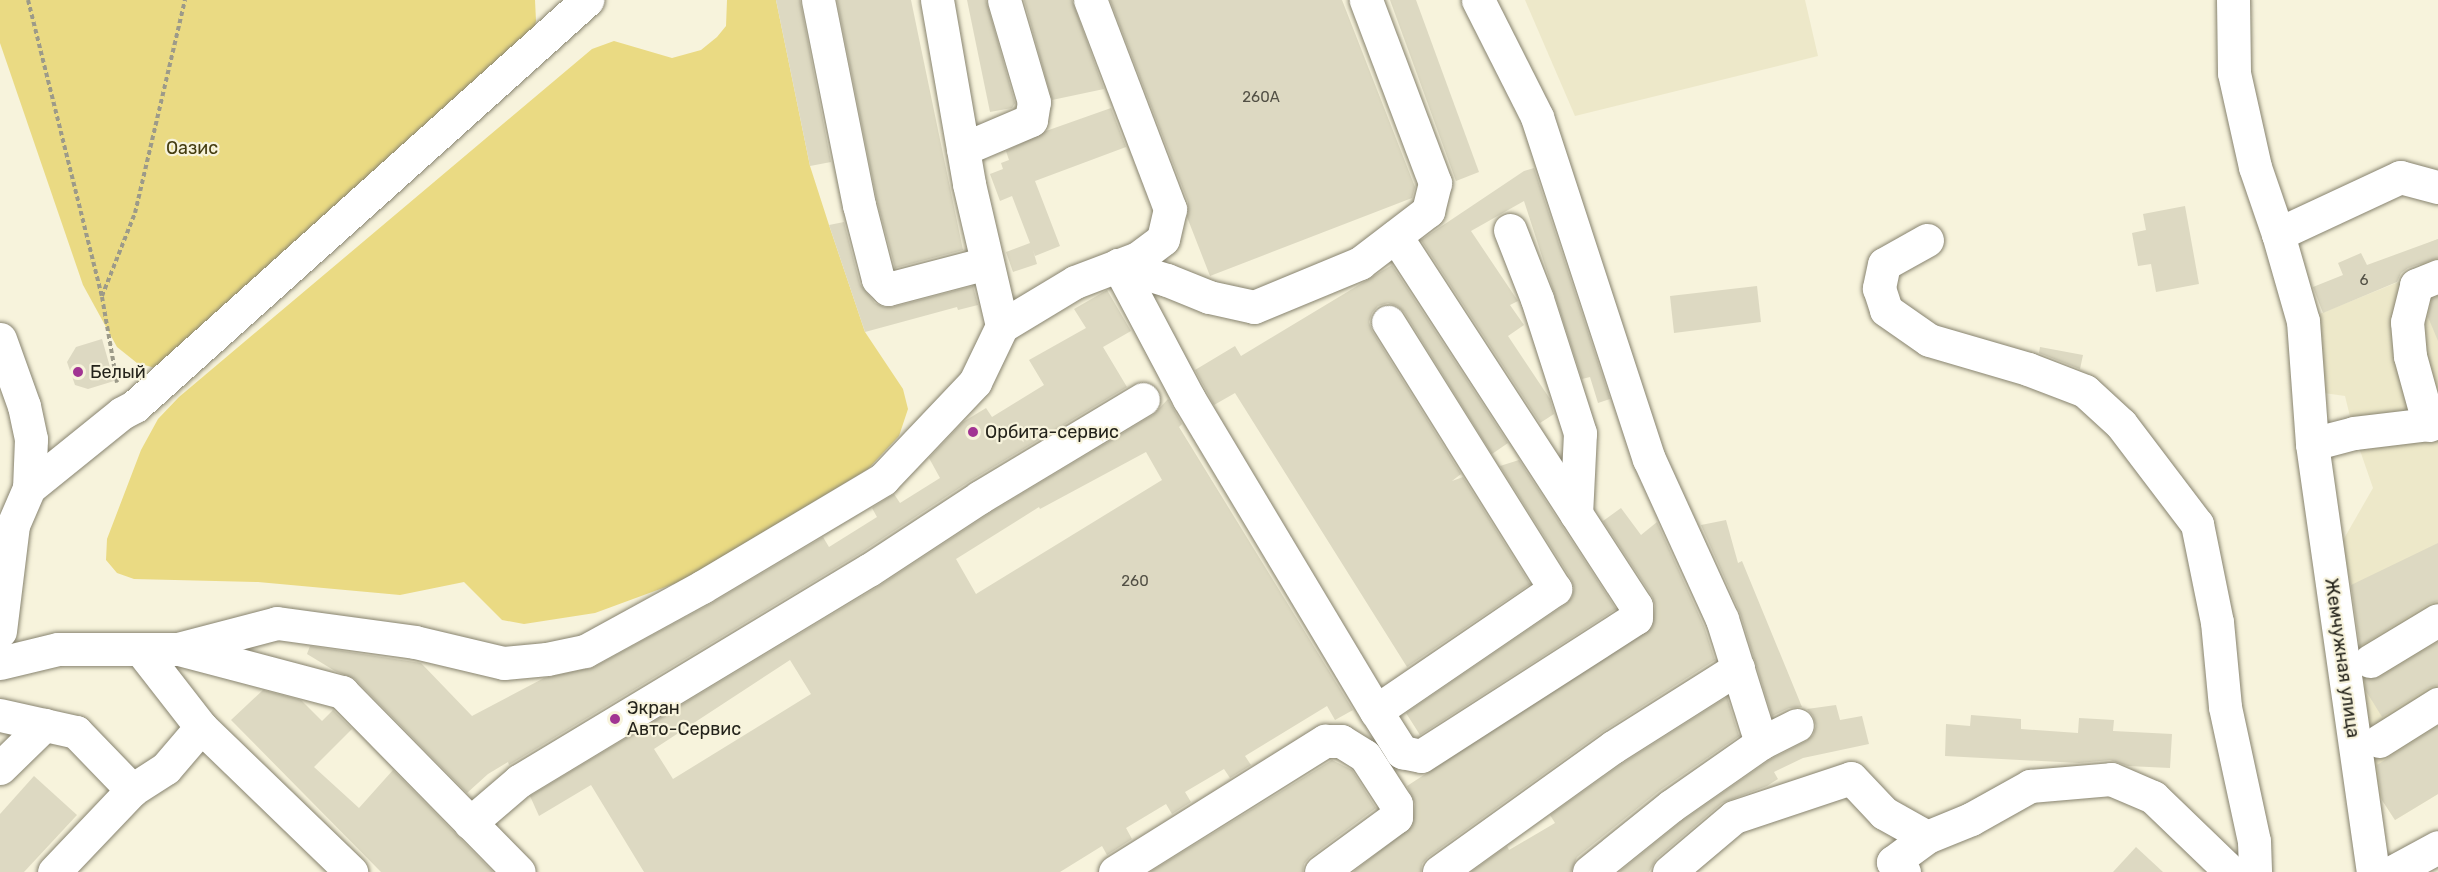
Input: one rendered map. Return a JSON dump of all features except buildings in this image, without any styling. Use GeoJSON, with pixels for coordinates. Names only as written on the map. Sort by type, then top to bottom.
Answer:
{"type":"FeatureCollection","features":[{"type":"Feature","properties":{"kind":"street"},"geometry":{"type":"LineString","coordinates":[[0,631],[6,522],[29,488],[122,413],[135,406],[586,0]]}},
{"type":"Feature","properties":{"kind":"street"},"geometry":{"type":"LineString","coordinates":[[818,0],[859,205],[878,279],[888,289],[987,263]]}},
{"type":"Feature","properties":{"kind":"street"},"geometry":{"type":"LineString","coordinates":[[937,0],[963,149],[1002,326]]}},
{"type":"Feature","properties":{"kind":"street"},"geometry":{"type":"LineString","coordinates":[[963,149],[1031,120],[1034,102],[1004,0]]}},
{"type":"Feature","properties":{"kind":"street"},"geometry":{"type":"LineString","coordinates":[[0,663],[58,649],[178,649],[277,623],[415,642],[504,663],[547,659],[585,651],[702,587],[883,479],[975,382],[1002,326],[1075,282],[1138,258],[1163,239],[1170,209],[1090,0]]}},
{"type":"Feature","properties":{"kind":"street"},"geometry":{"type":"LineString","coordinates":[[1118,266],[1167,280],[1209,297],[1254,307],[1360,263],[1428,211],[1435,183],[1366,0]]}},
{"type":"Feature","properties":{"kind":"street"},"geometry":{"type":"LineString","coordinates":[[1478,0],[1537,117],[1649,459],[1722,619],[1761,743]]}},
{"type":"Feature","properties":{"kind":"street","name":"Жемчужная улица"},"geometry":{"type":"LineString","coordinates":[[2234,0],[2234,73],[2255,167],[2278,234],[2303,321],[2312,444],[2373,872]]}},
{"type":"Feature","properties":{"kind":"street"},"geometry":{"type":"LineString","coordinates":[[2278,234],[2400,177],[2438,187]]}},
{"type":"Feature","properties":{"kind":"street"},"geometry":{"type":"LineString","coordinates":[[1510,230],[1537,299],[1580,434],[1576,514]]}},
{"type":"Feature","properties":{"kind":"street"},"geometry":{"type":"LineString","coordinates":[[1118,266],[1189,399],[1376,711],[1402,752],[1422,756],[1636,618],[1636,606],[1396,236]]}},
{"type":"Feature","properties":{"kind":"street"},"geometry":{"type":"LineString","coordinates":[[1927,240],[1884,264],[1880,288],[1886,310],[1929,340],[2028,369],[2085,391],[2121,424],[2198,524],[2217,622],[2225,707],[2254,841],[2255,872]]}},
{"type":"Feature","properties":{"kind":"street"},"geometry":{"type":"LineString","coordinates":[[2312,444],[2354,433],[2433,424],[2424,350],[2407,322],[2416,285],[2438,276]]}},
{"type":"Feature","properties":{"kind":"street"},"geometry":{"type":"LineString","coordinates":[[1376,711],[1555,590],[1388,322]]}},
{"type":"Feature","properties":{"kind":"street"},"geometry":{"type":"LineString","coordinates":[[0,339],[24,406],[31,440],[29,488]]}},
{"type":"Feature","properties":{"kind":"street"},"geometry":{"type":"LineString","coordinates":[[470,823],[519,781],[859,576],[980,497],[1143,399]]}},
{"type":"Feature","properties":{"kind":"street"},"geometry":{"type":"LineString","coordinates":[[2370,661],[2438,620]]}},
{"type":"Feature","properties":{"kind":"street"},"geometry":{"type":"LineString","coordinates":[[178,649],[342,692],[519,872]]}},
{"type":"Feature","properties":{"kind":"street"},"geometry":{"type":"LineString","coordinates":[[141,650],[201,727],[351,872]]}},
{"type":"Feature","properties":{"kind":"street"},"geometry":{"type":"LineString","coordinates":[[1439,872],[1613,747],[1738,668]]}},
{"type":"Feature","properties":{"kind":"street"},"geometry":{"type":"LineString","coordinates":[[2379,741],[2438,704]]}},
{"type":"Feature","properties":{"kind":"street"},"geometry":{"type":"LineString","coordinates":[[0,715],[76,732],[132,790]]}},
{"type":"Feature","properties":{"kind":"street"},"geometry":{"type":"LineString","coordinates":[[0,768],[44,725]]}},
{"type":"Feature","properties":{"kind":"street"},"geometry":{"type":"LineString","coordinates":[[1589,872],[1671,806],[1761,743],[1797,725]]}},
{"type":"Feature","properties":{"kind":"street"},"geometry":{"type":"LineString","coordinates":[[54,872],[132,790],[166,768],[201,727]]}},
{"type":"Feature","properties":{"kind":"street"},"geometry":{"type":"LineString","coordinates":[[1115,872],[1325,741],[1341,741],[1365,756],[1396,804],[1396,817],[1321,872]]}},
{"type":"Feature","properties":{"kind":"street"},"geometry":{"type":"LineString","coordinates":[[1669,872],[1734,817],[1851,778],[1884,813],[1927,837]]}},
{"type":"Feature","properties":{"kind":"street"},"geometry":{"type":"LineString","coordinates":[[1898,867],[1927,837],[1971,819],[2030,786],[2111,779],[2153,797],[2231,872]]}},
{"type":"Feature","properties":{"kind":"street"},"geometry":{"type":"LineString","coordinates":[[2392,872],[2438,847]]}},
{"type":"Feature","properties":{"kind":"path"},"geometry":{"type":"LineString","coordinates":[[28,0],[102,297],[122,413]]}},
{"type":"Feature","properties":{"kind":"path"},"geometry":{"type":"LineString","coordinates":[[102,297],[135,213],[185,0]]}},
{"type":"Feature","properties":{"kind":"shaded area"},"geometry":{"type":"Polygon","coordinates":[[[1525,0],[1805,0],[1818,56],[1575,116],[1525,0]]]}},
{"type":"Feature","properties":{"kind":"shaded area"},"geometry":{"type":"Polygon","coordinates":[[[2438,239],[2438,794],[2395,820],[2380,797],[2359,676],[2359,642],[2342,542],[2373,488],[2354,433],[2345,396],[2324,393],[2312,317],[2423,272],[2414,249],[2438,239]]]}},
{"type":"Feature","properties":{"kind":"green space","name":"Оазис"},"geometry":{"type":"Polygon","coordinates":[[[0,0],[535,0],[536,21],[533,34],[159,369],[137,363],[117,347],[83,285],[0,43],[0,0]]]}},
{"type":"Feature","properties":{"kind":"green space"},"geometry":{"type":"Polygon","coordinates":[[[727,0],[776,0],[810,166],[829,225],[865,332],[903,389],[908,409],[899,436],[868,469],[682,581],[595,613],[524,624],[502,620],[464,582],[400,595],[258,582],[134,579],[117,573],[106,560],[107,539],[141,450],[158,419],[179,397],[592,49],[614,41],[672,58],[701,50],[726,26],[727,0]]]}},
{"type":"Feature","properties":{"kind":"place","name":"Белый"},"geometry":{"type":"Point","coordinates":[78,372]}},
{"type":"Feature","properties":{"kind":"place","name":"Орбита-сервис"},"geometry":{"type":"Point","coordinates":[973,432]}},
{"type":"Feature","properties":{"kind":"place","name":"Экран Авто-Сервис"},"geometry":{"type":"Point","coordinates":[615,719]}}]}
